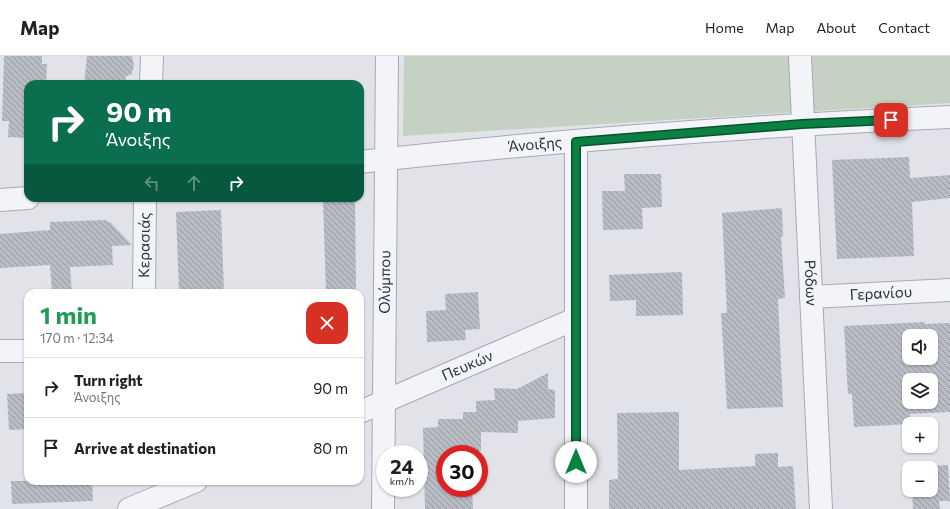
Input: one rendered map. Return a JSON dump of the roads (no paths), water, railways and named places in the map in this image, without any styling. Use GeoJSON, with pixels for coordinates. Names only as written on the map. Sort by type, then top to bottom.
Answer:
{"type":"FeatureCollection","features":[{"type":"Feature","properties":{"kind":"street"},"geometry":{"type":"LineString","coordinates":[[151,80],[152,56]]}},
{"type":"Feature","properties":{"kind":"street","name":"Ολύμπου"},"geometry":{"type":"LineString","coordinates":[[383,509],[387,56]]}},
{"type":"Feature","properties":{"kind":"street","name":"Ρόδων"},"geometry":{"type":"LineString","coordinates":[[800,56],[820,509]]}},
{"type":"Feature","properties":{"kind":"street","name":"Άνοιξης"},"geometry":{"type":"LineString","coordinates":[[364,162],[576,142],[802,124],[950,117]]}},
{"type":"Feature","properties":{"kind":"street"},"geometry":{"type":"LineString","coordinates":[[576,142],[576,509]]}},
{"type":"Feature","properties":{"kind":"street"},"geometry":{"type":"LineString","coordinates":[[0,200],[24,198]]}},
{"type":"Feature","properties":{"kind":"street","name":"Κερασιάς"},"geometry":{"type":"LineString","coordinates":[[144,289],[145,202]]}},
{"type":"Feature","properties":{"kind":"street","name":"Γερανίου"},"geometry":{"type":"LineString","coordinates":[[811,297],[950,290]]}},
{"type":"Feature","properties":{"kind":"street","name":"Πευκών"},"geometry":{"type":"LineString","coordinates":[[364,410],[575,319]]}},
{"type":"Feature","properties":{"kind":"street"},"geometry":{"type":"LineString","coordinates":[[0,351],[24,351]]}},
{"type":"Feature","properties":{"kind":"street"},"geometry":{"type":"LineString","coordinates":[[144,500],[185,485]]}}]}
